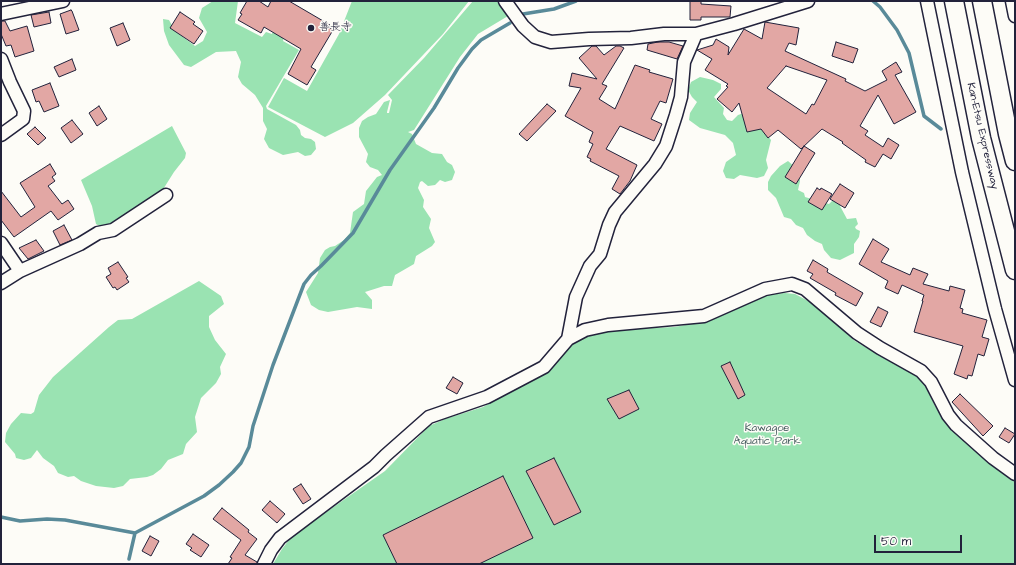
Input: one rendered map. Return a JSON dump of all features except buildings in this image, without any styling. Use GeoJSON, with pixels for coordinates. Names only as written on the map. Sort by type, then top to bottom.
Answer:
{"type":"FeatureCollection","features":[{"type":"Feature","properties":{"kind":"highway","name":"Kan-Etsu Expressway"},"geometry":{"type":"LineString","coordinates":[[954,1],[981,138],[1015,270]]}},
{"type":"Feature","properties":{"kind":"highway"},"geometry":{"type":"LineString","coordinates":[[982,1],[1006,126],[1015,160]]}},
{"type":"Feature","properties":{"kind":"street"},"geometry":{"type":"LineString","coordinates":[[1,14],[14,1]]}},
{"type":"Feature","properties":{"kind":"street"},"geometry":{"type":"LineString","coordinates":[[1,14],[63,1]]}},
{"type":"Feature","properties":{"kind":"street"},"geometry":{"type":"LineString","coordinates":[[505,1],[523,26],[535,37],[551,42],[631,38],[664,34],[696,34],[808,1]]}},
{"type":"Feature","properties":{"kind":"street"},"geometry":{"type":"LineString","coordinates":[[927,1],[933,37],[962,172],[995,309],[1015,380]]}},
{"type":"Feature","properties":{"kind":"street"},"geometry":{"type":"LineString","coordinates":[[1012,1],[1015,16]]}},
{"type":"Feature","properties":{"kind":"street"},"geometry":{"type":"LineString","coordinates":[[568,339],[576,297],[590,266],[600,254],[609,225],[615,212],[656,164],[666,146],[681,97],[684,62],[696,34]]}},
{"type":"Feature","properties":{"kind":"street"},"geometry":{"type":"LineString","coordinates":[[1,59],[24,111],[23,119],[1,135]]}},
{"type":"Feature","properties":{"kind":"street"},"geometry":{"type":"LineString","coordinates":[[1,283],[20,271],[80,244],[98,233],[113,230],[166,195]]}},
{"type":"Feature","properties":{"kind":"street"},"geometry":{"type":"LineString","coordinates":[[1,243],[20,271]]}},
{"type":"Feature","properties":{"kind":"street"},"geometry":{"type":"LineString","coordinates":[[264,564],[271,550],[280,538],[374,467],[429,417],[487,397],[544,367],[568,339],[586,330],[608,325],[704,316],[765,289],[792,284],[805,289],[856,333],[921,371],[931,382],[948,416],[956,425],[993,458],[1015,474]]}},
{"type":"Feature","properties":{"kind":"green space"},"geometry":{"type":"Polygon","coordinates":[[[213,1],[238,1],[235,23],[262,37],[266,32],[272,34],[273,31],[284,37],[283,41],[299,50],[266,106],[267,109],[296,125],[300,130],[301,135],[305,138],[311,139],[315,142],[316,149],[311,155],[305,156],[298,152],[283,155],[269,148],[264,139],[267,129],[263,121],[263,108],[255,95],[242,84],[238,77],[241,62],[236,51],[216,52],[191,67],[184,65],[169,45],[164,31],[163,19],[169,20],[175,31],[195,46],[203,41],[207,32],[199,18],[202,8],[213,1]]]}},
{"type":"Feature","properties":{"kind":"green space"},"geometry":{"type":"Polygon","coordinates":[[[352,1],[469,1],[443,34],[385,95],[353,123],[325,137],[268,107],[284,78],[307,91],[339,34],[352,1]]]}},
{"type":"Feature","properties":{"kind":"green space"},"geometry":{"type":"Polygon","coordinates":[[[473,1],[498,1],[508,16],[478,34],[460,57],[414,130],[408,132],[412,134],[416,144],[432,153],[442,154],[447,162],[452,165],[455,172],[452,180],[445,182],[440,180],[435,185],[428,186],[422,181],[420,182],[418,188],[424,200],[423,207],[431,219],[429,228],[435,242],[432,246],[416,256],[414,264],[395,275],[392,286],[384,286],[365,292],[372,300],[372,309],[357,307],[328,312],[319,310],[311,305],[306,292],[318,273],[320,258],[325,250],[344,240],[350,233],[353,212],[364,204],[366,191],[377,177],[382,175],[378,170],[370,167],[366,162],[368,154],[359,137],[359,128],[362,121],[376,114],[384,102],[390,100],[387,112],[389,113],[392,100],[388,95],[424,58],[473,1]]]}},
{"type":"Feature","properties":{"kind":"green space"},"geometry":{"type":"Polygon","coordinates":[[[700,77],[713,80],[721,84],[721,89],[714,97],[724,108],[723,114],[727,120],[732,121],[738,115],[744,113],[761,127],[771,140],[766,160],[768,168],[764,176],[757,178],[740,175],[734,179],[726,178],[723,171],[726,162],[736,155],[733,143],[725,135],[700,128],[689,120],[690,113],[697,102],[688,90],[691,82],[700,77]]]}},
{"type":"Feature","properties":{"kind":"green space"},"geometry":{"type":"Polygon","coordinates":[[[172,126],[186,153],[185,158],[162,191],[117,223],[101,227],[96,224],[92,206],[81,180],[172,126]]]}},
{"type":"Feature","properties":{"kind":"green space"},"geometry":{"type":"Polygon","coordinates":[[[788,161],[799,173],[800,181],[798,190],[804,193],[805,197],[829,204],[836,197],[840,201],[840,206],[847,219],[856,218],[858,224],[855,227],[860,231],[859,237],[854,244],[854,253],[840,260],[831,258],[824,250],[822,244],[807,235],[803,228],[796,225],[791,219],[784,217],[776,198],[768,190],[768,182],[780,166],[788,161]]]}},
{"type":"Feature","properties":{"kind":"green space"},"geometry":{"type":"Polygon","coordinates":[[[199,281],[221,296],[224,304],[209,316],[209,327],[215,340],[226,354],[220,367],[221,374],[216,383],[201,398],[195,417],[197,432],[186,444],[183,454],[168,460],[161,469],[153,475],[130,479],[123,486],[114,488],[96,486],[81,481],[74,476],[68,477],[58,473],[54,466],[43,458],[37,450],[31,458],[24,460],[16,458],[15,454],[5,442],[6,433],[11,424],[21,413],[31,414],[34,412],[39,395],[53,377],[118,320],[132,319],[199,281]]]}},
{"type":"Feature","properties":{"kind":"green space","name":"Kawagoe Aquatic Park"},"geometry":{"type":"Polygon","coordinates":[[[772,294],[795,294],[814,304],[855,341],[887,360],[910,371],[923,381],[935,406],[949,427],[990,463],[1015,480],[1015,564],[273,564],[292,536],[385,471],[429,426],[445,419],[483,407],[549,371],[575,342],[596,333],[614,330],[674,327],[697,323],[711,319],[759,298],[772,294]]]}},
{"type":"Feature","properties":{"kind":"waterway"},"geometry":{"type":"LineString","coordinates":[[523,14],[554,9],[576,1]]}},
{"type":"Feature","properties":{"kind":"waterway"},"geometry":{"type":"LineString","coordinates":[[873,1],[880,7],[897,30],[909,53],[924,116],[941,129]]}},
{"type":"Feature","properties":{"kind":"waterway"},"geometry":{"type":"LineString","coordinates":[[1,517],[20,521],[47,519],[65,520],[135,533],[204,496],[233,472],[241,463],[249,447],[253,426],[273,365],[304,284],[353,233],[390,170],[434,108],[458,68],[472,49],[481,40],[510,23]]}},
{"type":"Feature","properties":{"kind":"waterway"},"geometry":{"type":"LineString","coordinates":[[129,559],[135,533]]}},
{"type":"Feature","properties":{"kind":"place","name":"善長寺"},"geometry":{"type":"Point","coordinates":[311,28]}}]}
